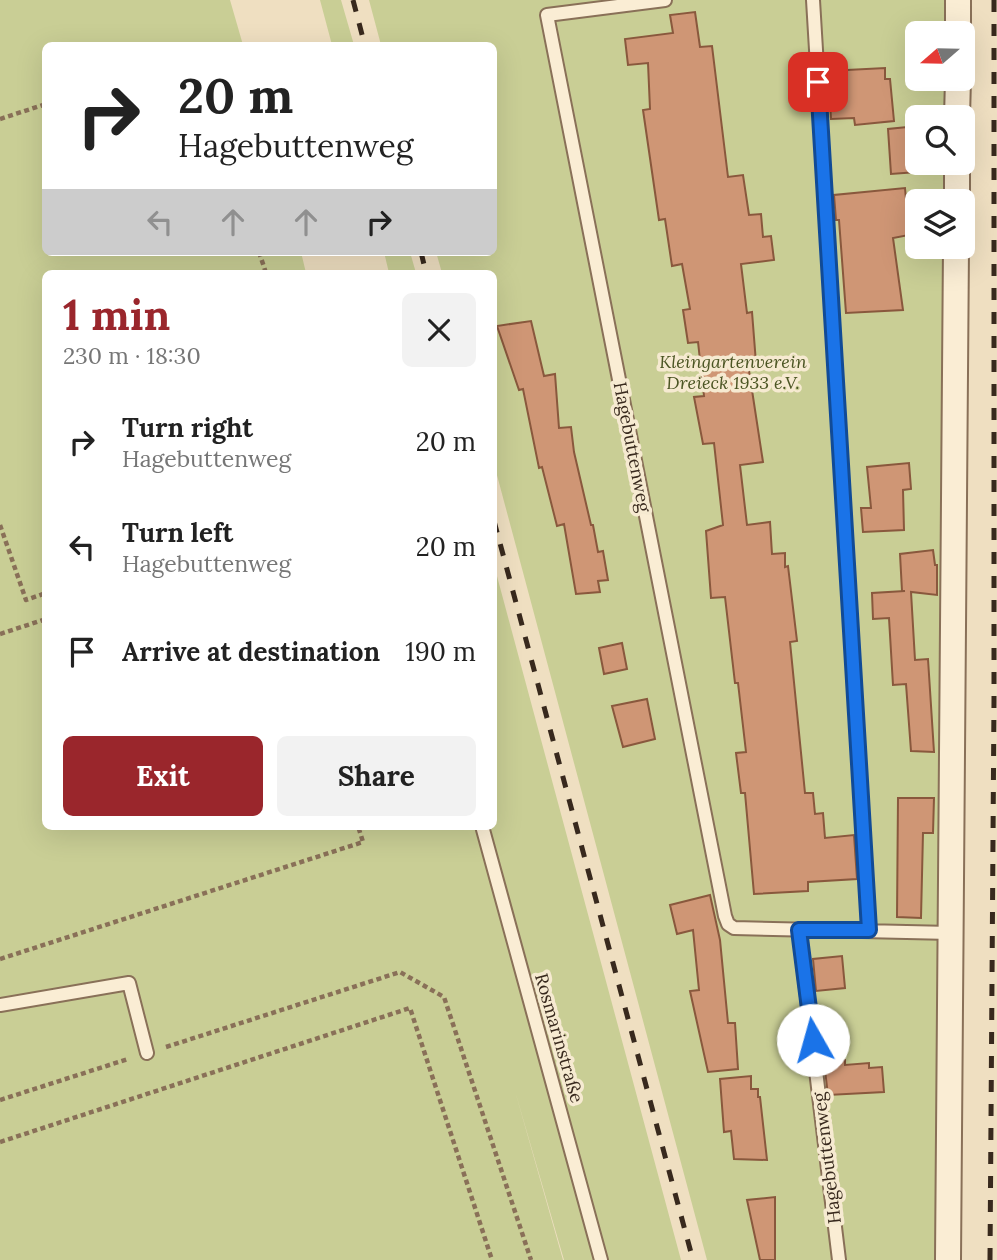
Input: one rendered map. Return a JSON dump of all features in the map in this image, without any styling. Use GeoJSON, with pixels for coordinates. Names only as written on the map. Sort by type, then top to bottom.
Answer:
{"type":"FeatureCollection","features":[{"type":"Feature","properties":{"kind":"street"},"geometry":{"type":"LineString","coordinates":[[958,0],[958,21]]}},
{"type":"Feature","properties":{"kind":"street"},"geometry":{"type":"LineString","coordinates":[[948,1260],[956,259]]}},
{"type":"Feature","properties":{"kind":"lane","name":"Hagebuttenweg"},"geometry":{"type":"LineString","coordinates":[[665,0],[547,15],[725,916],[728,924],[734,928],[950,933]]}},
{"type":"Feature","properties":{"kind":"lane"},"geometry":{"type":"LineString","coordinates":[[813,0],[869,930]]}},
{"type":"Feature","properties":{"kind":"lane","name":"Rosmarinstraße"},"geometry":{"type":"LineString","coordinates":[[483,830],[601,1260]]}},
{"type":"Feature","properties":{"kind":"lane","name":"Hagebuttenweg"},"geometry":{"type":"LineString","coordinates":[[799,930],[839,1260]]}},
{"type":"Feature","properties":{"kind":"lane"},"geometry":{"type":"LineString","coordinates":[[0,1005],[129,983],[148,1053]]}},
{"type":"Feature","properties":{"kind":"path"},"geometry":{"type":"LineString","coordinates":[[0,119],[42,105]]}},
{"type":"Feature","properties":{"kind":"path"},"geometry":{"type":"LineString","coordinates":[[0,525],[26,600],[42,594]]}},
{"type":"Feature","properties":{"kind":"path"},"geometry":{"type":"LineString","coordinates":[[0,634],[42,621]]}},
{"type":"Feature","properties":{"kind":"path"},"geometry":{"type":"LineString","coordinates":[[0,959],[363,842],[359,830]]}},
{"type":"Feature","properties":{"kind":"path"},"geometry":{"type":"LineString","coordinates":[[0,1100],[400,972],[444,998],[531,1260]]}},
{"type":"Feature","properties":{"kind":"path"},"geometry":{"type":"LineString","coordinates":[[0,1142],[410,1007],[492,1260]]}},
{"type":"Feature","properties":{"kind":"green space"},"geometry":{"type":"Polygon","coordinates":[[[0,0],[230,0],[242,42],[42,42],[42,256],[302,256],[305,270],[42,270],[42,830],[497,830],[497,576],[681,1260],[564,1260],[515,1091],[563,1260],[0,1260],[0,0]]]}},
{"type":"Feature","properties":{"kind":"green space"},"geometry":{"type":"Polygon","coordinates":[[[320,0],[341,0],[353,42],[331,42],[320,0]]]}},
{"type":"Feature","properties":{"kind":"green space","name":"Kleingartenverein Dreieck 1933 e.V."},"geometry":{"type":"Polygon","coordinates":[[[369,0],[963,0],[962,21],[905,21],[905,91],[961,91],[960,105],[905,105],[905,175],[958,175],[958,189],[905,189],[905,259],[956,259],[948,1260],[707,1260],[497,475],[497,270],[441,270],[437,256],[497,256],[497,42],[380,42],[369,0]]]}},
{"type":"Feature","properties":{"kind":"green space"},"geometry":{"type":"Polygon","coordinates":[[[385,256],[411,256],[415,270],[388,270],[385,256]]]}},
{"type":"Feature","properties":{"kind":"building"},"geometry":{"type":"Polygon","coordinates":[[[695,12],[700,47],[712,46],[728,177],[743,175],[749,215],[761,214],[763,237],[771,236],[774,260],[741,264],[747,313],[752,312],[756,363],[748,364],[763,462],[740,465],[747,525],[770,522],[772,554],[785,553],[785,567],[788,566],[797,641],[790,642],[805,793],[813,793],[815,814],[823,813],[825,838],[854,835],[857,879],[808,882],[808,891],[754,894],[745,793],[741,793],[736,753],[746,752],[738,683],[735,683],[725,597],[711,598],[706,531],[723,525],[714,443],[703,444],[694,397],[704,396],[698,342],[688,343],[683,310],[690,309],[682,264],[672,266],[665,219],[659,220],[643,110],[650,109],[648,63],[628,65],[625,39],[673,33],[670,15],[695,12]]]}},
{"type":"Feature","properties":{"kind":"building"},"geometry":{"type":"Polygon","coordinates":[[[885,68],[885,79],[890,79],[894,121],[855,125],[854,118],[831,119],[828,71],[885,68]]]}},
{"type":"Feature","properties":{"kind":"building"},"geometry":{"type":"Polygon","coordinates":[[[905,127],[905,173],[891,174],[888,129],[905,127]]]}},
{"type":"Feature","properties":{"kind":"building"},"geometry":{"type":"Polygon","coordinates":[[[905,188],[905,236],[893,238],[903,310],[846,313],[839,220],[836,220],[834,195],[905,188]]]}},
{"type":"Feature","properties":{"kind":"building"},"geometry":{"type":"Polygon","coordinates":[[[531,321],[544,376],[555,374],[559,428],[571,427],[591,525],[598,552],[603,551],[608,580],[598,581],[600,592],[576,594],[564,524],[557,526],[542,467],[539,468],[523,389],[519,390],[497,326],[531,321]]]}},
{"type":"Feature","properties":{"kind":"building"},"geometry":{"type":"Polygon","coordinates":[[[909,463],[911,489],[903,490],[904,530],[863,532],[861,508],[871,508],[867,467],[909,463]]]}},
{"type":"Feature","properties":{"kind":"building"},"geometry":{"type":"Polygon","coordinates":[[[933,550],[937,565],[937,595],[911,592],[915,660],[928,659],[934,752],[911,751],[906,684],[893,685],[889,618],[873,619],[872,593],[905,591],[902,591],[900,554],[933,550]]]}},
{"type":"Feature","properties":{"kind":"building"},"geometry":{"type":"Polygon","coordinates":[[[622,643],[627,669],[604,674],[599,648],[622,643]]]}},
{"type":"Feature","properties":{"kind":"building"},"geometry":{"type":"Polygon","coordinates":[[[647,699],[655,739],[623,747],[612,706],[647,699]]]}},
{"type":"Feature","properties":{"kind":"building"},"geometry":{"type":"Polygon","coordinates":[[[898,798],[934,798],[933,833],[923,833],[921,918],[897,917],[898,798]]]}},
{"type":"Feature","properties":{"kind":"building"},"geometry":{"type":"Polygon","coordinates":[[[710,895],[720,940],[728,1023],[735,1023],[738,1069],[708,1072],[690,991],[699,990],[693,930],[677,934],[670,905],[710,895]]]}},
{"type":"Feature","properties":{"kind":"building"},"geometry":{"type":"Polygon","coordinates":[[[842,956],[845,988],[816,991],[813,959],[842,956]]]}},
{"type":"Feature","properties":{"kind":"building"},"geometry":{"type":"Polygon","coordinates":[[[845,1060],[845,1065],[869,1063],[869,1068],[882,1067],[884,1092],[828,1095],[824,1062],[845,1060]]]}},
{"type":"Feature","properties":{"kind":"building"},"geometry":{"type":"Polygon","coordinates":[[[751,1076],[751,1089],[758,1089],[760,1097],[767,1160],[734,1159],[731,1131],[724,1132],[720,1079],[751,1076]]]}},
{"type":"Feature","properties":{"kind":"building"},"geometry":{"type":"Polygon","coordinates":[[[775,1197],[775,1260],[760,1260],[747,1200],[775,1197]]]}},
{"type":"Feature","properties":{"kind":"railway"},"geometry":{"type":"LineString","coordinates":[[353,0],[364,42]]}},
{"type":"Feature","properties":{"kind":"railway"},"geometry":{"type":"LineString","coordinates":[[990,1260],[994,700],[994,0]]}},
{"type":"Feature","properties":{"kind":"railway"},"geometry":{"type":"LineString","coordinates":[[422,256],[425,270]]}},
{"type":"Feature","properties":{"kind":"railway"},"geometry":{"type":"LineString","coordinates":[[497,532],[693,1260]]}},
{"type":"Feature","properties":{"kind":"route"},"geometry":{"type":"LineString","coordinates":[[813,1040],[799,930],[869,930],[818,82]]}}]}
